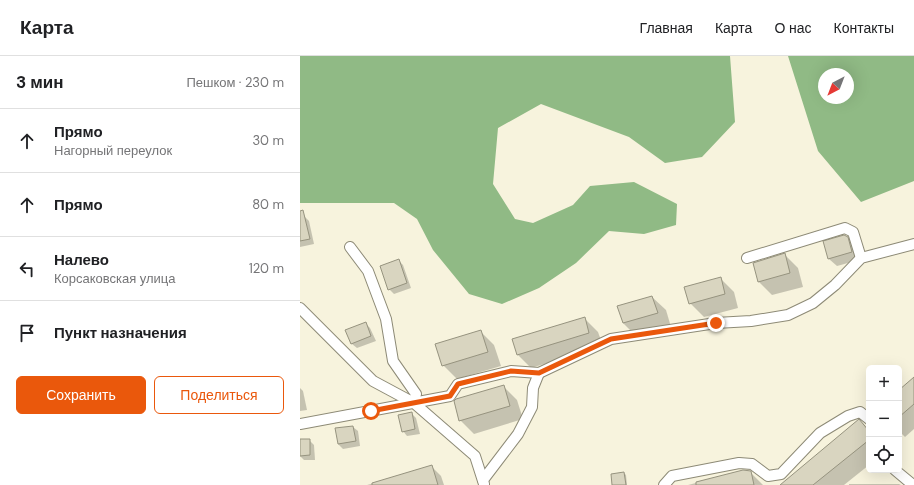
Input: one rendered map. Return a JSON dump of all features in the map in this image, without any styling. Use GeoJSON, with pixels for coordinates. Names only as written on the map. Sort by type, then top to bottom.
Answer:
{"type":"FeatureCollection","features":[{"type":"Feature","properties":{"kind":"street"},"geometry":{"type":"LineString","coordinates":[[747,258],[845,228],[853,232],[861,258]]}},
{"type":"Feature","properties":{"kind":"street"},"geometry":{"type":"LineString","coordinates":[[300,424],[450,396],[458,384],[511,371],[539,373],[611,339],[716,323],[751,321],[788,315],[818,299],[835,285],[861,258],[914,244]]}},
{"type":"Feature","properties":{"kind":"street"},"geometry":{"type":"LineString","coordinates":[[350,247],[368,271],[386,319],[393,361],[416,394],[414,403]]}},
{"type":"Feature","properties":{"kind":"street"},"geometry":{"type":"LineString","coordinates":[[300,308],[373,381],[414,403],[475,456],[484,482]]}},
{"type":"Feature","properties":{"kind":"street"},"geometry":{"type":"LineString","coordinates":[[484,482],[518,434],[532,408],[533,388],[539,373]]}},
{"type":"Feature","properties":{"kind":"street"},"geometry":{"type":"LineString","coordinates":[[664,485],[672,476],[739,463],[752,464],[768,476],[782,474],[820,433],[848,416],[860,412],[866,417]]}},
{"type":"Feature","properties":{"kind":"street"},"geometry":{"type":"LineString","coordinates":[[899,473],[913,485]]}},
{"type":"Feature","properties":{"kind":"green space"},"geometry":{"type":"Polygon","coordinates":[[[300,56],[730,56],[735,122],[702,157],[665,163],[629,137],[541,104],[498,128],[493,184],[515,219],[533,223],[573,205],[590,186],[634,182],[677,204],[676,225],[644,234],[609,231],[576,263],[539,288],[502,304],[469,294],[433,250],[417,219],[394,203],[300,203],[300,56]]]}},
{"type":"Feature","properties":{"kind":"green space"},"geometry":{"type":"Polygon","coordinates":[[[788,56],[914,56],[914,181],[861,202],[818,151],[788,56]]]}},
{"type":"Feature","properties":{"kind":"building"},"geometry":{"type":"Polygon","coordinates":[[[303,210],[310,239],[300,241],[300,211],[303,210]]]}},
{"type":"Feature","properties":{"kind":"building"},"geometry":{"type":"Polygon","coordinates":[[[844,235],[848,237],[852,252],[828,259],[823,241],[844,235]]]}},
{"type":"Feature","properties":{"kind":"building"},"geometry":{"type":"Polygon","coordinates":[[[785,253],[790,273],[758,282],[753,263],[785,253]]]}},
{"type":"Feature","properties":{"kind":"building"},"geometry":{"type":"Polygon","coordinates":[[[399,259],[407,283],[388,290],[380,266],[399,259]]]}},
{"type":"Feature","properties":{"kind":"building"},"geometry":{"type":"Polygon","coordinates":[[[721,277],[725,294],[689,304],[684,287],[721,277]]]}},
{"type":"Feature","properties":{"kind":"building"},"geometry":{"type":"Polygon","coordinates":[[[652,296],[658,313],[623,323],[617,306],[652,296]]]}},
{"type":"Feature","properties":{"kind":"building"},"geometry":{"type":"Polygon","coordinates":[[[585,317],[589,333],[517,355],[512,339],[585,317]]]}},
{"type":"Feature","properties":{"kind":"building"},"geometry":{"type":"Polygon","coordinates":[[[366,322],[371,336],[351,344],[345,330],[366,322]]]}},
{"type":"Feature","properties":{"kind":"building"},"geometry":{"type":"Polygon","coordinates":[[[481,330],[488,352],[442,366],[435,344],[481,330]]]}},
{"type":"Feature","properties":{"kind":"building"},"geometry":{"type":"Polygon","coordinates":[[[914,377],[914,404],[902,414],[902,401],[902,387],[914,377]]]}},
{"type":"Feature","properties":{"kind":"building"},"geometry":{"type":"Polygon","coordinates":[[[504,385],[510,406],[459,421],[454,401],[456,399],[504,385]]]}},
{"type":"Feature","properties":{"kind":"building"},"geometry":{"type":"Polygon","coordinates":[[[412,412],[415,429],[402,432],[398,415],[412,412]]]}},
{"type":"Feature","properties":{"kind":"building"},"geometry":{"type":"Polygon","coordinates":[[[859,419],[866,427],[866,442],[813,485],[780,485],[859,419]]]}},
{"type":"Feature","properties":{"kind":"building"},"geometry":{"type":"Polygon","coordinates":[[[353,426],[356,441],[338,444],[335,428],[353,426]]]}},
{"type":"Feature","properties":{"kind":"building"},"geometry":{"type":"Polygon","coordinates":[[[300,439],[310,439],[310,455],[300,456],[300,439]]]}},
{"type":"Feature","properties":{"kind":"building"},"geometry":{"type":"Polygon","coordinates":[[[432,465],[438,485],[372,485],[372,483],[432,465]]]}},
{"type":"Feature","properties":{"kind":"building"},"geometry":{"type":"Polygon","coordinates":[[[743,470],[751,471],[754,485],[696,485],[696,482],[743,470]]]}},
{"type":"Feature","properties":{"kind":"building"},"geometry":{"type":"Polygon","coordinates":[[[624,472],[626,485],[612,485],[611,474],[624,472]]]}},
{"type":"Feature","properties":{"kind":"route"},"geometry":{"type":"LineString","coordinates":[[371,411],[450,396],[458,384],[511,371],[539,373],[611,339],[716,323]]}}]}
